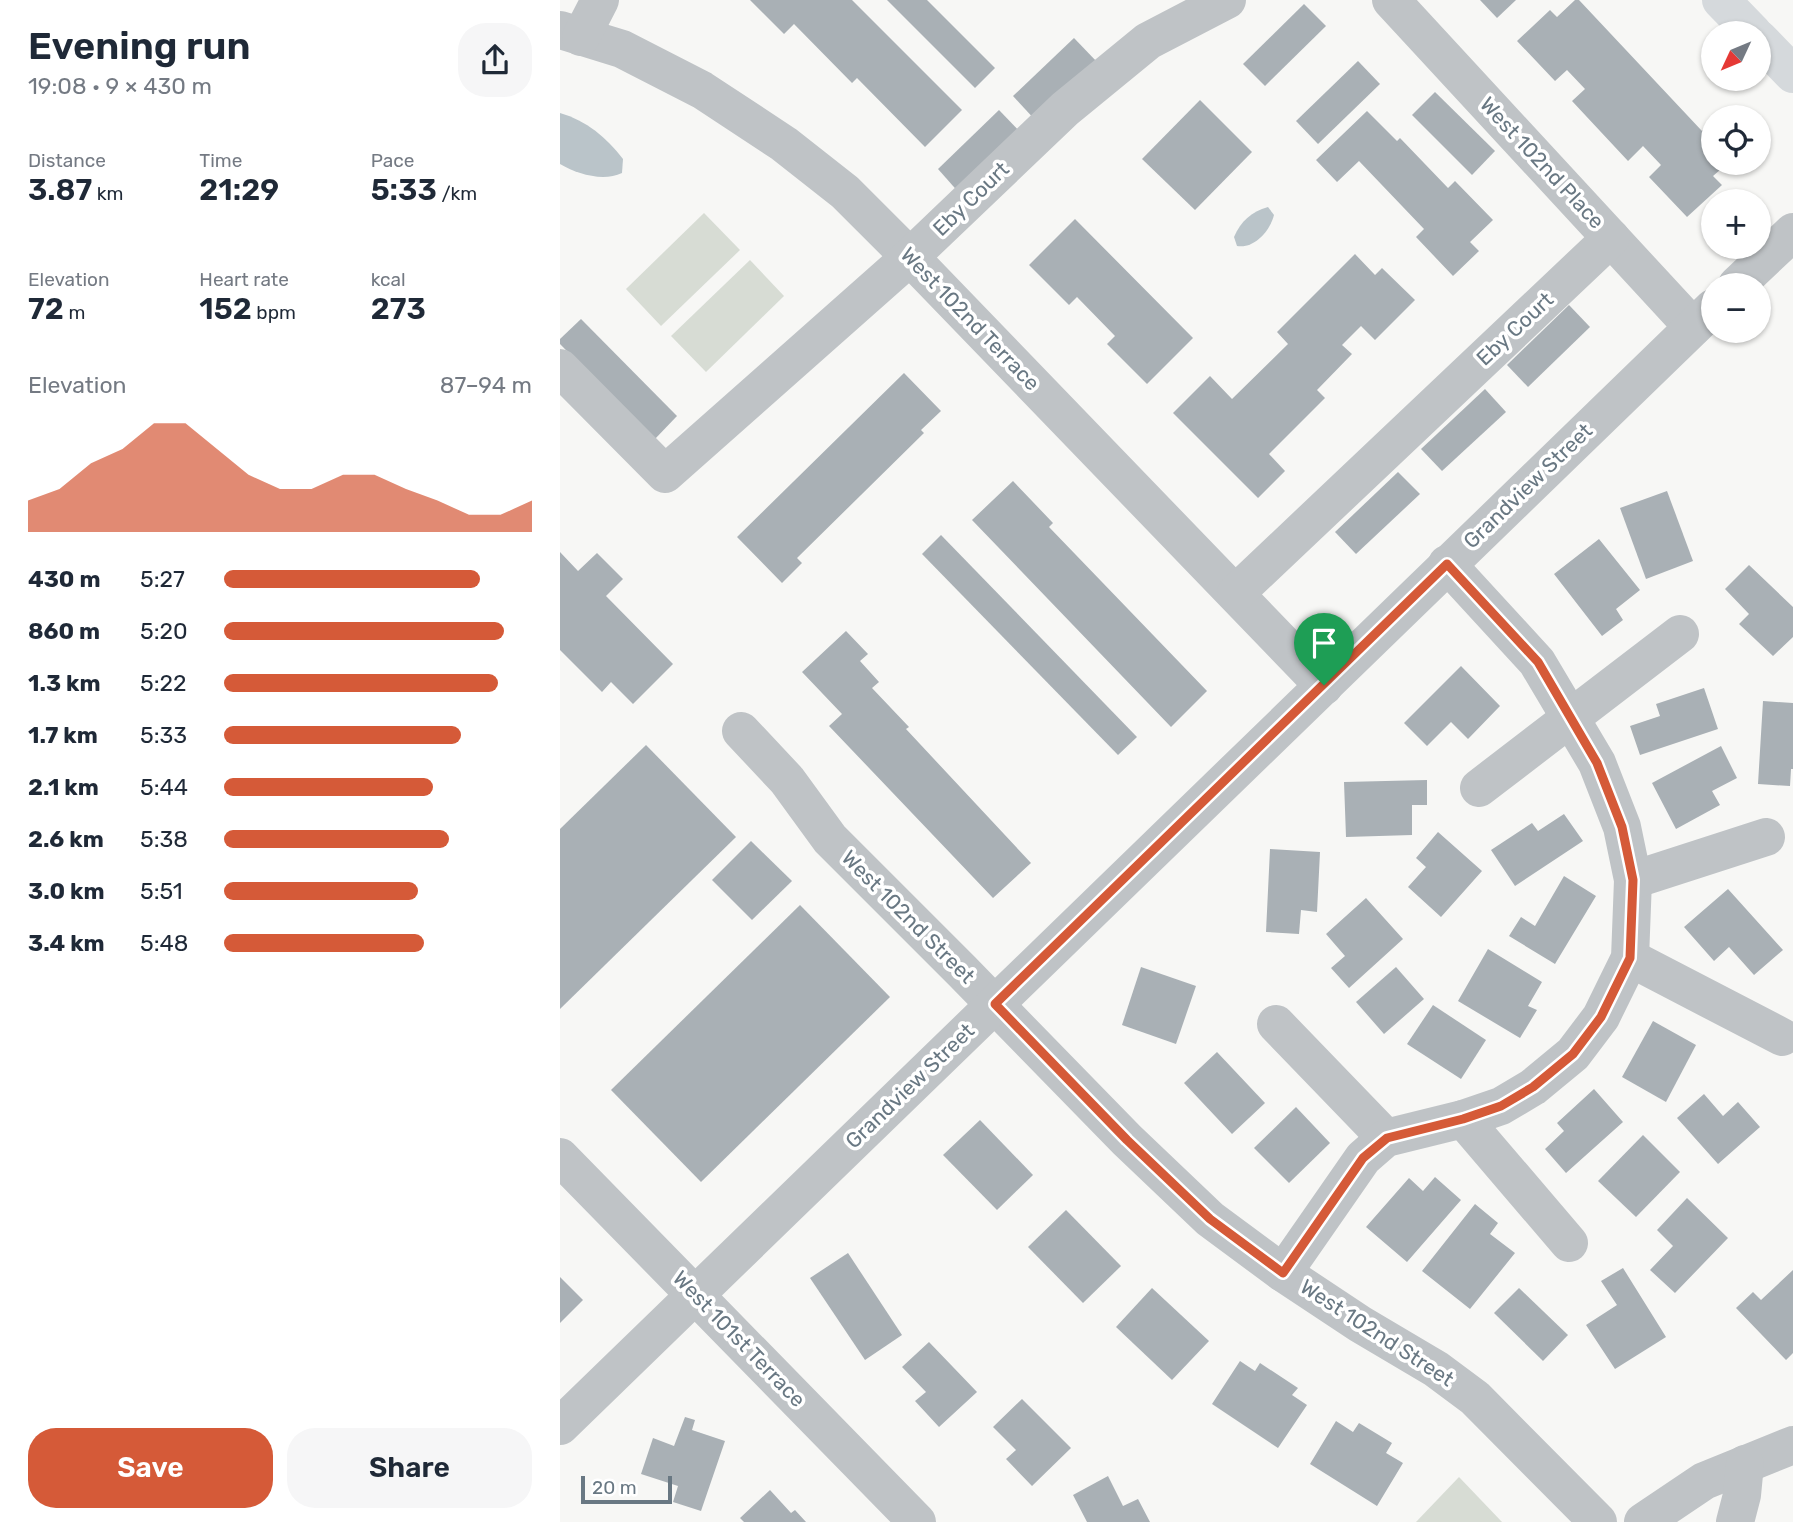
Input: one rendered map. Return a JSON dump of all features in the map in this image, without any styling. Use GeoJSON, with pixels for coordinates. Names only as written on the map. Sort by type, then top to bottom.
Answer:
{"type":"FeatureCollection","features":[{"type":"Feature","properties":{"kind":"main road"},"geometry":{"type":"LineString","coordinates":[[1721,0],[1741,21]]}},
{"type":"Feature","properties":{"kind":"main road"},"geometry":{"type":"LineString","coordinates":[[1771,51],[1793,74]]}},
{"type":"Feature","properties":{"kind":"street"},"geometry":{"type":"LineString","coordinates":[[571,34],[600,0]]}},
{"type":"Feature","properties":{"kind":"street","name":"Eby Court"},"geometry":{"type":"LineString","coordinates":[[560,368],[665,474],[910,257],[1065,108],[1148,41],[1227,0]]}},
{"type":"Feature","properties":{"kind":"street","name":"West 102nd Place"},"geometry":{"type":"LineString","coordinates":[[1391,0],[1611,239],[1701,315]]}},
{"type":"Feature","properties":{"kind":"street","name":"West 102nd Terrace"},"geometry":{"type":"LineString","coordinates":[[571,34],[622,50],[702,90],[784,144],[845,192],[1324,685]]}},
{"type":"Feature","properties":{"kind":"street"},"geometry":{"type":"LineString","coordinates":[[1750,273],[1793,232]]}},
{"type":"Feature","properties":{"kind":"street","name":"Eby Court"},"geometry":{"type":"LineString","coordinates":[[1236,593],[1611,239]]}},
{"type":"Feature","properties":{"kind":"street","name":"Grandview Street"},"geometry":{"type":"LineString","coordinates":[[560,1426],[1701,319]]}},
{"type":"Feature","properties":{"kind":"street"},"geometry":{"type":"LineString","coordinates":[[1283,1273],[1363,1158],[1387,1138],[1463,1119],[1501,1106],[1533,1087],[1573,1054],[1601,1017],[1630,958],[1633,880],[1622,827],[1597,763],[1538,662],[1447,564]]}},
{"type":"Feature","properties":{"kind":"street"},"geometry":{"type":"LineString","coordinates":[[1479,788],[1679,634]]}},
{"type":"Feature","properties":{"kind":"street","name":"West 102nd Street"},"geometry":{"type":"LineString","coordinates":[[741,731],[787,780],[830,839],[1127,1140],[1210,1219],[1283,1273],[1360,1324],[1436,1368],[1475,1398],[1598,1522]]}},
{"type":"Feature","properties":{"kind":"street"},"geometry":{"type":"LineString","coordinates":[[1633,880],[1766,837]]}},
{"type":"Feature","properties":{"kind":"street"},"geometry":{"type":"LineString","coordinates":[[1630,958],[1782,1037]]}},
{"type":"Feature","properties":{"kind":"street"},"geometry":{"type":"LineString","coordinates":[[1276,1024],[1387,1138]]}},
{"type":"Feature","properties":{"kind":"street"},"geometry":{"type":"LineString","coordinates":[[1463,1119],[1569,1243]]}},
{"type":"Feature","properties":{"kind":"street","name":"West 101st Terrace"},"geometry":{"type":"LineString","coordinates":[[560,1157],[917,1522]]}},
{"type":"Feature","properties":{"kind":"street"},"geometry":{"type":"LineString","coordinates":[[1643,1522],[1704,1481],[1793,1445]]}},
{"type":"Feature","properties":{"kind":"street"},"geometry":{"type":"LineString","coordinates":[[1735,1522],[1742,1495],[1745,1464]]}},
{"type":"Feature","properties":{"kind":"shaded area"},"geometry":{"type":"Polygon","coordinates":[[[560,113],[587,125],[610,144],[623,159],[622,173],[607,177],[590,176],[560,164],[560,113]]]}},
{"type":"Feature","properties":{"kind":"shaded area"},"geometry":{"type":"Polygon","coordinates":[[[1268,207],[1274,215],[1265,233],[1249,245],[1237,246],[1234,237],[1243,222],[1252,214],[1268,207]]]}},
{"type":"Feature","properties":{"kind":"shaded area"},"geometry":{"type":"Polygon","coordinates":[[[704,213],[740,250],[661,326],[626,289],[704,213]]]}},
{"type":"Feature","properties":{"kind":"shaded area"},"geometry":{"type":"Polygon","coordinates":[[[750,260],[784,296],[706,372],[671,336],[750,260]]]}},
{"type":"Feature","properties":{"kind":"shaded area"},"geometry":{"type":"Polygon","coordinates":[[[1459,1477],[1502,1522],[1416,1522],[1459,1477]]]}},
{"type":"Feature","properties":{"kind":"building"},"geometry":{"type":"Polygon","coordinates":[[[750,0],[852,0],[962,110],[925,147],[857,78],[852,83],[794,24],[784,34],[750,0]]]}},
{"type":"Feature","properties":{"kind":"building"},"geometry":{"type":"Polygon","coordinates":[[[887,0],[927,0],[995,68],[975,88],[887,0]]]}},
{"type":"Feature","properties":{"kind":"building"},"geometry":{"type":"Polygon","coordinates":[[[1480,0],[1516,0],[1497,18],[1480,0]]]}},
{"type":"Feature","properties":{"kind":"building"},"geometry":{"type":"Polygon","coordinates":[[[1575,0],[1579,0],[1701,130],[1701,175],[1714,175],[1722,185],[1718,189],[1701,189],[1701,204],[1687,217],[1649,177],[1661,165],[1643,146],[1628,161],[1572,101],[1585,89],[1567,70],[1555,81],[1517,41],[1550,10],[1557,17],[1575,0]]]}},
{"type":"Feature","properties":{"kind":"building"},"geometry":{"type":"Polygon","coordinates":[[[1304,4],[1326,26],[1265,86],[1243,64],[1304,4]]]}},
{"type":"Feature","properties":{"kind":"building"},"geometry":{"type":"Polygon","coordinates":[[[1074,38],[1098,63],[1037,122],[1013,96],[1074,38]]]}},
{"type":"Feature","properties":{"kind":"building"},"geometry":{"type":"Polygon","coordinates":[[[1358,61],[1380,84],[1318,144],[1296,121],[1358,61]]]}},
{"type":"Feature","properties":{"kind":"building"},"geometry":{"type":"Polygon","coordinates":[[[1435,92],[1495,151],[1472,175],[1412,115],[1435,92]]]}},
{"type":"Feature","properties":{"kind":"building"},"geometry":{"type":"Polygon","coordinates":[[[1200,100],[1252,152],[1195,210],[1142,159],[1200,100]]]}},
{"type":"Feature","properties":{"kind":"building"},"geometry":{"type":"Polygon","coordinates":[[[999,110],[1023,135],[961,195],[938,169],[999,110]]]}},
{"type":"Feature","properties":{"kind":"building"},"geometry":{"type":"Polygon","coordinates":[[[1367,111],[1397,141],[1400,138],[1448,188],[1455,181],[1493,220],[1470,242],[1479,251],[1453,276],[1416,237],[1424,229],[1359,161],[1337,182],[1316,160],[1367,111]]]}},
{"type":"Feature","properties":{"kind":"building"},"geometry":{"type":"Polygon","coordinates":[[[1075,219],[1193,338],[1147,384],[1107,344],[1115,336],[1077,297],[1069,305],[1029,265],[1075,219]]]}},
{"type":"Feature","properties":{"kind":"building"},"geometry":{"type":"Polygon","coordinates":[[[1355,254],[1375,275],[1382,268],[1415,300],[1375,340],[1361,326],[1342,345],[1352,354],[1317,390],[1325,398],[1269,454],[1285,471],[1258,498],[1173,413],[1210,376],[1232,399],[1288,344],[1277,332],[1355,254]]]}},
{"type":"Feature","properties":{"kind":"building"},"geometry":{"type":"Polygon","coordinates":[[[1569,305],[1590,327],[1528,387],[1507,365],[1569,305]]]}},
{"type":"Feature","properties":{"kind":"building"},"geometry":{"type":"Polygon","coordinates":[[[581,319],[677,416],[654,440],[560,344],[560,339],[581,319]]]}},
{"type":"Feature","properties":{"kind":"building"},"geometry":{"type":"Polygon","coordinates":[[[904,373],[941,411],[921,430],[924,433],[797,558],[802,563],[782,583],[737,537],[904,373]]]}},
{"type":"Feature","properties":{"kind":"building"},"geometry":{"type":"Polygon","coordinates":[[[1485,389],[1506,412],[1442,471],[1421,449],[1485,389]]]}},
{"type":"Feature","properties":{"kind":"building"},"geometry":{"type":"Polygon","coordinates":[[[1398,472],[1420,494],[1356,554],[1335,532],[1398,472]]]}},
{"type":"Feature","properties":{"kind":"building"},"geometry":{"type":"Polygon","coordinates":[[[1013,481],[1053,523],[1049,527],[1207,691],[1171,727],[972,520],[1013,481]]]}},
{"type":"Feature","properties":{"kind":"building"},"geometry":{"type":"Polygon","coordinates":[[[1667,491],[1693,561],[1646,579],[1620,508],[1667,491]]]}},
{"type":"Feature","properties":{"kind":"building"},"geometry":{"type":"Polygon","coordinates":[[[941,535],[1137,737],[1118,755],[922,554],[941,535]]]}},
{"type":"Feature","properties":{"kind":"building"},"geometry":{"type":"Polygon","coordinates":[[[1599,539],[1640,590],[1616,609],[1623,620],[1602,636],[1554,574],[1599,539]]]}},
{"type":"Feature","properties":{"kind":"building"},"geometry":{"type":"Polygon","coordinates":[[[560,552],[578,571],[597,553],[623,579],[606,596],[673,664],[633,704],[611,682],[602,692],[560,650],[560,552]]]}},
{"type":"Feature","properties":{"kind":"building"},"geometry":{"type":"Polygon","coordinates":[[[1749,565],[1793,607],[1793,637],[1773,656],[1739,624],[1749,614],[1725,589],[1749,565]]]}},
{"type":"Feature","properties":{"kind":"building"},"geometry":{"type":"Polygon","coordinates":[[[846,631],[868,654],[860,661],[879,682],[872,688],[909,727],[906,729],[1031,863],[993,898],[829,726],[842,714],[802,672],[846,631]]]}},
{"type":"Feature","properties":{"kind":"building"},"geometry":{"type":"Polygon","coordinates":[[[1461,666],[1500,706],[1468,739],[1451,722],[1427,746],[1404,723],[1461,666]]]}},
{"type":"Feature","properties":{"kind":"building"},"geometry":{"type":"Polygon","coordinates":[[[1704,688],[1718,729],[1640,755],[1630,726],[1660,716],[1656,704],[1704,688]]]}},
{"type":"Feature","properties":{"kind":"building"},"geometry":{"type":"Polygon","coordinates":[[[1763,701],[1793,703],[1793,769],[1790,786],[1758,784],[1763,701]]]}},
{"type":"Feature","properties":{"kind":"building"},"geometry":{"type":"Polygon","coordinates":[[[646,745],[736,837],[560,1009],[560,829],[646,745]]]}},
{"type":"Feature","properties":{"kind":"building"},"geometry":{"type":"Polygon","coordinates":[[[1721,746],[1737,778],[1712,791],[1720,805],[1676,829],[1652,783],[1721,746]]]}},
{"type":"Feature","properties":{"kind":"building"},"geometry":{"type":"Polygon","coordinates":[[[1427,780],[1427,805],[1412,805],[1412,835],[1346,837],[1344,782],[1427,780]]]}},
{"type":"Feature","properties":{"kind":"building"},"geometry":{"type":"Polygon","coordinates":[[[1564,814],[1583,841],[1515,886],[1491,850],[1532,823],[1538,831],[1564,814]]]}},
{"type":"Feature","properties":{"kind":"building"},"geometry":{"type":"Polygon","coordinates":[[[1438,832],[1482,871],[1441,917],[1408,887],[1426,867],[1416,858],[1438,832]]]}},
{"type":"Feature","properties":{"kind":"building"},"geometry":{"type":"Polygon","coordinates":[[[751,841],[792,881],[752,920],[712,880],[751,841]]]}},
{"type":"Feature","properties":{"kind":"building"},"geometry":{"type":"Polygon","coordinates":[[[1270,849],[1320,852],[1317,912],[1301,910],[1299,934],[1266,932],[1270,849]]]}},
{"type":"Feature","properties":{"kind":"building"},"geometry":{"type":"Polygon","coordinates":[[[1564,876],[1596,896],[1555,964],[1509,936],[1521,917],[1535,926],[1564,876]]]}},
{"type":"Feature","properties":{"kind":"building"},"geometry":{"type":"Polygon","coordinates":[[[1728,889],[1783,950],[1754,975],[1729,947],[1714,961],[1684,927],[1728,889]]]}},
{"type":"Feature","properties":{"kind":"building"},"geometry":{"type":"Polygon","coordinates":[[[1366,898],[1403,939],[1349,988],[1331,968],[1345,956],[1326,934],[1366,898]]]}},
{"type":"Feature","properties":{"kind":"building"},"geometry":{"type":"Polygon","coordinates":[[[800,905],[890,997],[701,1182],[611,1090],[800,905]]]}},
{"type":"Feature","properties":{"kind":"building"},"geometry":{"type":"Polygon","coordinates":[[[1488,949],[1542,982],[1528,1006],[1537,1010],[1520,1038],[1458,1001],[1488,949]]]}},
{"type":"Feature","properties":{"kind":"building"},"geometry":{"type":"Polygon","coordinates":[[[1141,967],[1196,986],[1176,1044],[1122,1025],[1141,967]]]}},
{"type":"Feature","properties":{"kind":"building"},"geometry":{"type":"Polygon","coordinates":[[[1396,967],[1424,999],[1384,1034],[1356,1002],[1396,967]]]}},
{"type":"Feature","properties":{"kind":"building"},"geometry":{"type":"Polygon","coordinates":[[[1433,1005],[1486,1040],[1461,1079],[1407,1044],[1433,1005]]]}},
{"type":"Feature","properties":{"kind":"building"},"geometry":{"type":"Polygon","coordinates":[[[1653,1021],[1696,1045],[1666,1102],[1622,1077],[1653,1021]]]}},
{"type":"Feature","properties":{"kind":"building"},"geometry":{"type":"Polygon","coordinates":[[[1217,1052],[1265,1103],[1232,1134],[1184,1083],[1217,1052]]]}},
{"type":"Feature","properties":{"kind":"building"},"geometry":{"type":"Polygon","coordinates":[[[1594,1089],[1623,1122],[1566,1173],[1545,1149],[1564,1131],[1557,1123],[1594,1089]]]}},
{"type":"Feature","properties":{"kind":"building"},"geometry":{"type":"Polygon","coordinates":[[[1704,1094],[1723,1116],[1738,1102],[1760,1127],[1718,1164],[1677,1118],[1704,1094]]]}},
{"type":"Feature","properties":{"kind":"building"},"geometry":{"type":"Polygon","coordinates":[[[1296,1107],[1330,1143],[1289,1183],[1254,1148],[1296,1107]]]}},
{"type":"Feature","properties":{"kind":"building"},"geometry":{"type":"Polygon","coordinates":[[[980,1120],[1033,1175],[997,1210],[943,1155],[980,1120]]]}},
{"type":"Feature","properties":{"kind":"building"},"geometry":{"type":"Polygon","coordinates":[[[1643,1135],[1680,1172],[1636,1217],[1598,1181],[1643,1135]]]}},
{"type":"Feature","properties":{"kind":"building"},"geometry":{"type":"Polygon","coordinates":[[[1435,1177],[1461,1200],[1407,1262],[1366,1227],[1409,1178],[1423,1191],[1435,1177]]]}},
{"type":"Feature","properties":{"kind":"building"},"geometry":{"type":"Polygon","coordinates":[[[1687,1198],[1728,1238],[1675,1293],[1650,1270],[1673,1246],[1657,1230],[1687,1198]]]}},
{"type":"Feature","properties":{"kind":"building"},"geometry":{"type":"Polygon","coordinates":[[[1475,1204],[1498,1223],[1490,1234],[1515,1253],[1470,1309],[1422,1271],[1475,1204]]]}},
{"type":"Feature","properties":{"kind":"building"},"geometry":{"type":"Polygon","coordinates":[[[1066,1210],[1121,1266],[1083,1303],[1028,1247],[1066,1210]]]}},
{"type":"Feature","properties":{"kind":"building"},"geometry":{"type":"Polygon","coordinates":[[[848,1253],[902,1335],[865,1360],[810,1278],[848,1253]]]}},
{"type":"Feature","properties":{"kind":"building"},"geometry":{"type":"Polygon","coordinates":[[[1623,1268],[1666,1337],[1615,1369],[1586,1325],[1617,1305],[1601,1281],[1623,1268]]]}},
{"type":"Feature","properties":{"kind":"building"},"geometry":{"type":"Polygon","coordinates":[[[1793,1270],[1793,1353],[1786,1360],[1736,1308],[1753,1292],[1761,1300],[1793,1270]]]}},
{"type":"Feature","properties":{"kind":"building"},"geometry":{"type":"Polygon","coordinates":[[[560,1277],[583,1300],[560,1323],[560,1277]]]}},
{"type":"Feature","properties":{"kind":"building"},"geometry":{"type":"Polygon","coordinates":[[[1152,1288],[1209,1341],[1172,1380],[1116,1327],[1152,1288]]]}},
{"type":"Feature","properties":{"kind":"building"},"geometry":{"type":"Polygon","coordinates":[[[1519,1288],[1568,1335],[1543,1361],[1494,1313],[1519,1288]]]}},
{"type":"Feature","properties":{"kind":"building"},"geometry":{"type":"Polygon","coordinates":[[[929,1342],[977,1392],[939,1427],[915,1401],[926,1392],[902,1367],[929,1342]]]}},
{"type":"Feature","properties":{"kind":"building"},"geometry":{"type":"Polygon","coordinates":[[[1240,1361],[1255,1371],[1260,1363],[1298,1388],[1292,1395],[1307,1405],[1278,1448],[1212,1404],[1240,1361]]]}},
{"type":"Feature","properties":{"kind":"building"},"geometry":{"type":"Polygon","coordinates":[[[1022,1399],[1071,1448],[1032,1486],[1006,1459],[1016,1450],[993,1427],[1022,1399]]]}},
{"type":"Feature","properties":{"kind":"building"},"geometry":{"type":"Polygon","coordinates":[[[685,1417],[695,1420],[692,1430],[725,1441],[701,1511],[673,1502],[678,1486],[641,1474],[653,1438],[674,1446],[685,1417]]]}},
{"type":"Feature","properties":{"kind":"building"},"geometry":{"type":"Polygon","coordinates":[[[1336,1421],[1353,1432],[1359,1423],[1392,1443],[1386,1453],[1403,1463],[1377,1506],[1310,1464],[1336,1421]]]}},
{"type":"Feature","properties":{"kind":"building"},"geometry":{"type":"Polygon","coordinates":[[[1108,1476],[1123,1506],[1138,1499],[1150,1522],[1087,1522],[1073,1495],[1108,1476]]]}},
{"type":"Feature","properties":{"kind":"building"},"geometry":{"type":"Polygon","coordinates":[[[770,1490],[791,1513],[795,1510],[806,1522],[744,1522],[740,1518],[770,1490]]]}},
{"type":"Feature","properties":{"kind":"route"},"geometry":{"type":"LineString","coordinates":[[1447,564],[1538,662],[1597,763],[1622,827],[1633,880],[1630,958],[1601,1017],[1573,1054],[1533,1087],[1501,1106],[1463,1119],[1387,1138],[1363,1158],[1283,1273],[1210,1219],[1127,1140],[995,1004],[1324,685],[1447,564]]}}]}
